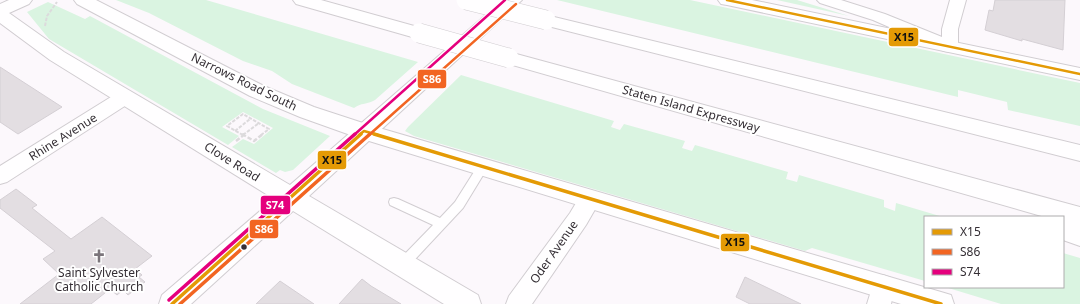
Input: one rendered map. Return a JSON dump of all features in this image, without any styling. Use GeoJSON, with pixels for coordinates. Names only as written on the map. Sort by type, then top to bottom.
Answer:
{"type":"FeatureCollection","features":[{"type":"Feature","properties":{"kind":"main road"},"geometry":{"type":"LineString","coordinates":[[0,11],[23,0]]}},
{"type":"Feature","properties":{"kind":"main road","name":"Narrows Road South"},"geometry":{"type":"LineString","coordinates":[[83,0],[257,91],[307,112],[364,131],[590,199],[881,295],[942,304]]}},
{"type":"Feature","properties":{"kind":"main road","name":"Staten Island Expressway"},"geometry":{"type":"LineString","coordinates":[[302,0],[1080,217]]}},
{"type":"Feature","properties":{"kind":"main road"},"geometry":{"type":"LineString","coordinates":[[466,0],[1080,153]]}},
{"type":"Feature","properties":{"kind":"main road"},"geometry":{"type":"LineString","coordinates":[[172,304],[364,131],[513,0]]}},
{"type":"Feature","properties":{"kind":"main road"},"geometry":{"type":"LineString","coordinates":[[727,0],[1080,74]]}},
{"type":"Feature","properties":{"kind":"main road","name":"Clove Road"},"geometry":{"type":"LineString","coordinates":[[0,15],[57,56],[401,265],[468,304]]}},
{"type":"Feature","properties":{"kind":"main road"},"geometry":{"type":"LineString","coordinates":[[929,175],[1032,216]]}},
{"type":"Feature","properties":{"kind":"main road"},"geometry":{"type":"LineString","coordinates":[[1064,229],[1080,236]]}},
{"type":"Feature","properties":{"kind":"street"},"geometry":{"type":"LineString","coordinates":[[825,0],[879,17],[950,47],[950,29],[958,0]]}},
{"type":"Feature","properties":{"kind":"street","name":"Rhine Avenue"},"geometry":{"type":"LineString","coordinates":[[0,176],[125,97]]}},
{"type":"Feature","properties":{"kind":"street","name":"Oder Avenue"},"geometry":{"type":"LineString","coordinates":[[518,304],[590,199]]}},
{"type":"Feature","properties":{"kind":"lane"},"geometry":{"type":"LineString","coordinates":[[401,265],[459,205],[483,167]]}},
{"type":"Feature","properties":{"kind":"lane"},"geometry":{"type":"LineString","coordinates":[[394,202],[441,223]]}},
{"type":"Feature","properties":{"kind":"path"},"geometry":{"type":"LineString","coordinates":[[44,28],[46,16],[57,2]]}},
{"type":"Feature","properties":{"kind":"path"},"geometry":{"type":"LineString","coordinates":[[243,114],[259,123],[269,129],[254,141],[227,126],[243,114]]}},
{"type":"Feature","properties":{"kind":"path"},"geometry":{"type":"LineString","coordinates":[[235,131],[251,118]]}},
{"type":"Feature","properties":{"kind":"path"},"geometry":{"type":"LineString","coordinates":[[234,142],[259,123]]}},
{"type":"Feature","properties":{"kind":"green space"},"geometry":{"type":"Polygon","coordinates":[[[116,0],[206,0],[418,62],[375,100],[354,108],[292,84],[272,71],[243,61],[149,13],[116,0]]]}},
{"type":"Feature","properties":{"kind":"green space"},"geometry":{"type":"Polygon","coordinates":[[[557,0],[690,0],[1080,83],[1080,126],[1008,110],[1007,102],[958,90],[958,97],[557,0]]]}},
{"type":"Feature","properties":{"kind":"green space"},"geometry":{"type":"Polygon","coordinates":[[[777,0],[797,0],[849,16],[777,0]]]}},
{"type":"Feature","properties":{"kind":"green space"},"geometry":{"type":"Polygon","coordinates":[[[48,2],[85,19],[90,16],[263,109],[330,136],[293,170],[285,172],[280,170],[276,173],[232,147],[243,139],[254,144],[273,128],[243,112],[222,127],[239,136],[228,145],[49,39],[27,12],[48,2]]]}},
{"type":"Feature","properties":{"kind":"green space"},"geometry":{"type":"Polygon","coordinates":[[[461,75],[614,121],[611,127],[620,130],[624,124],[685,141],[682,148],[692,151],[695,145],[788,172],[786,179],[797,182],[799,175],[884,200],[884,207],[895,211],[896,203],[940,216],[924,216],[924,281],[812,248],[805,251],[414,136],[405,131],[461,75]]]}},
{"type":"Feature","properties":{"kind":"green space"},"geometry":{"type":"Polygon","coordinates":[[[1064,253],[1080,258],[1080,304],[1001,304],[948,288],[1064,288],[1064,253]]]}},
{"type":"Feature","properties":{"kind":"building"},"geometry":{"type":"Polygon","coordinates":[[[995,0],[1065,0],[1063,50],[1022,39],[1022,41],[985,30],[989,10],[993,11],[995,0]]]}},
{"type":"Feature","properties":{"kind":"building"},"geometry":{"type":"Polygon","coordinates":[[[0,67],[62,107],[18,134],[0,122],[0,67]]]}},
{"type":"Feature","properties":{"kind":"building"},"geometry":{"type":"Polygon","coordinates":[[[16,189],[37,205],[32,208],[71,239],[102,217],[152,256],[135,269],[142,275],[139,277],[145,282],[128,295],[123,290],[117,295],[110,289],[91,304],[20,304],[59,274],[43,259],[55,251],[0,208],[0,200],[16,189]]]}},
{"type":"Feature","properties":{"kind":"building"},"geometry":{"type":"Polygon","coordinates":[[[745,277],[801,304],[750,304],[736,297],[745,277]]]}},
{"type":"Feature","properties":{"kind":"building"},"geometry":{"type":"Polygon","coordinates":[[[362,279],[371,286],[401,304],[339,304],[362,279]]]}},
{"type":"Feature","properties":{"kind":"building"},"geometry":{"type":"Polygon","coordinates":[[[280,281],[314,304],[256,304],[280,281]]]}},
{"type":"Feature","properties":{"kind":"transit line","name":"S74"},"geometry":{"type":"LineString","coordinates":[[169,300],[505,0]]}},
{"type":"Feature","properties":{"kind":"transit line","name":"X15"},"geometry":{"type":"LineString","coordinates":[[727,0],[1080,74]]}},
{"type":"Feature","properties":{"kind":"transit line","name":"S86"},"geometry":{"type":"LineString","coordinates":[[180,304],[516,4]]}},
{"type":"Feature","properties":{"kind":"transit line","name":"X15"},"geometry":{"type":"LineString","coordinates":[[172,304],[364,131],[941,304]]}},
{"type":"Feature","properties":{"kind":"place","name":"Saint Sylvester Catholic Church"},"geometry":{"type":"Point","coordinates":[99,256]}}]}
